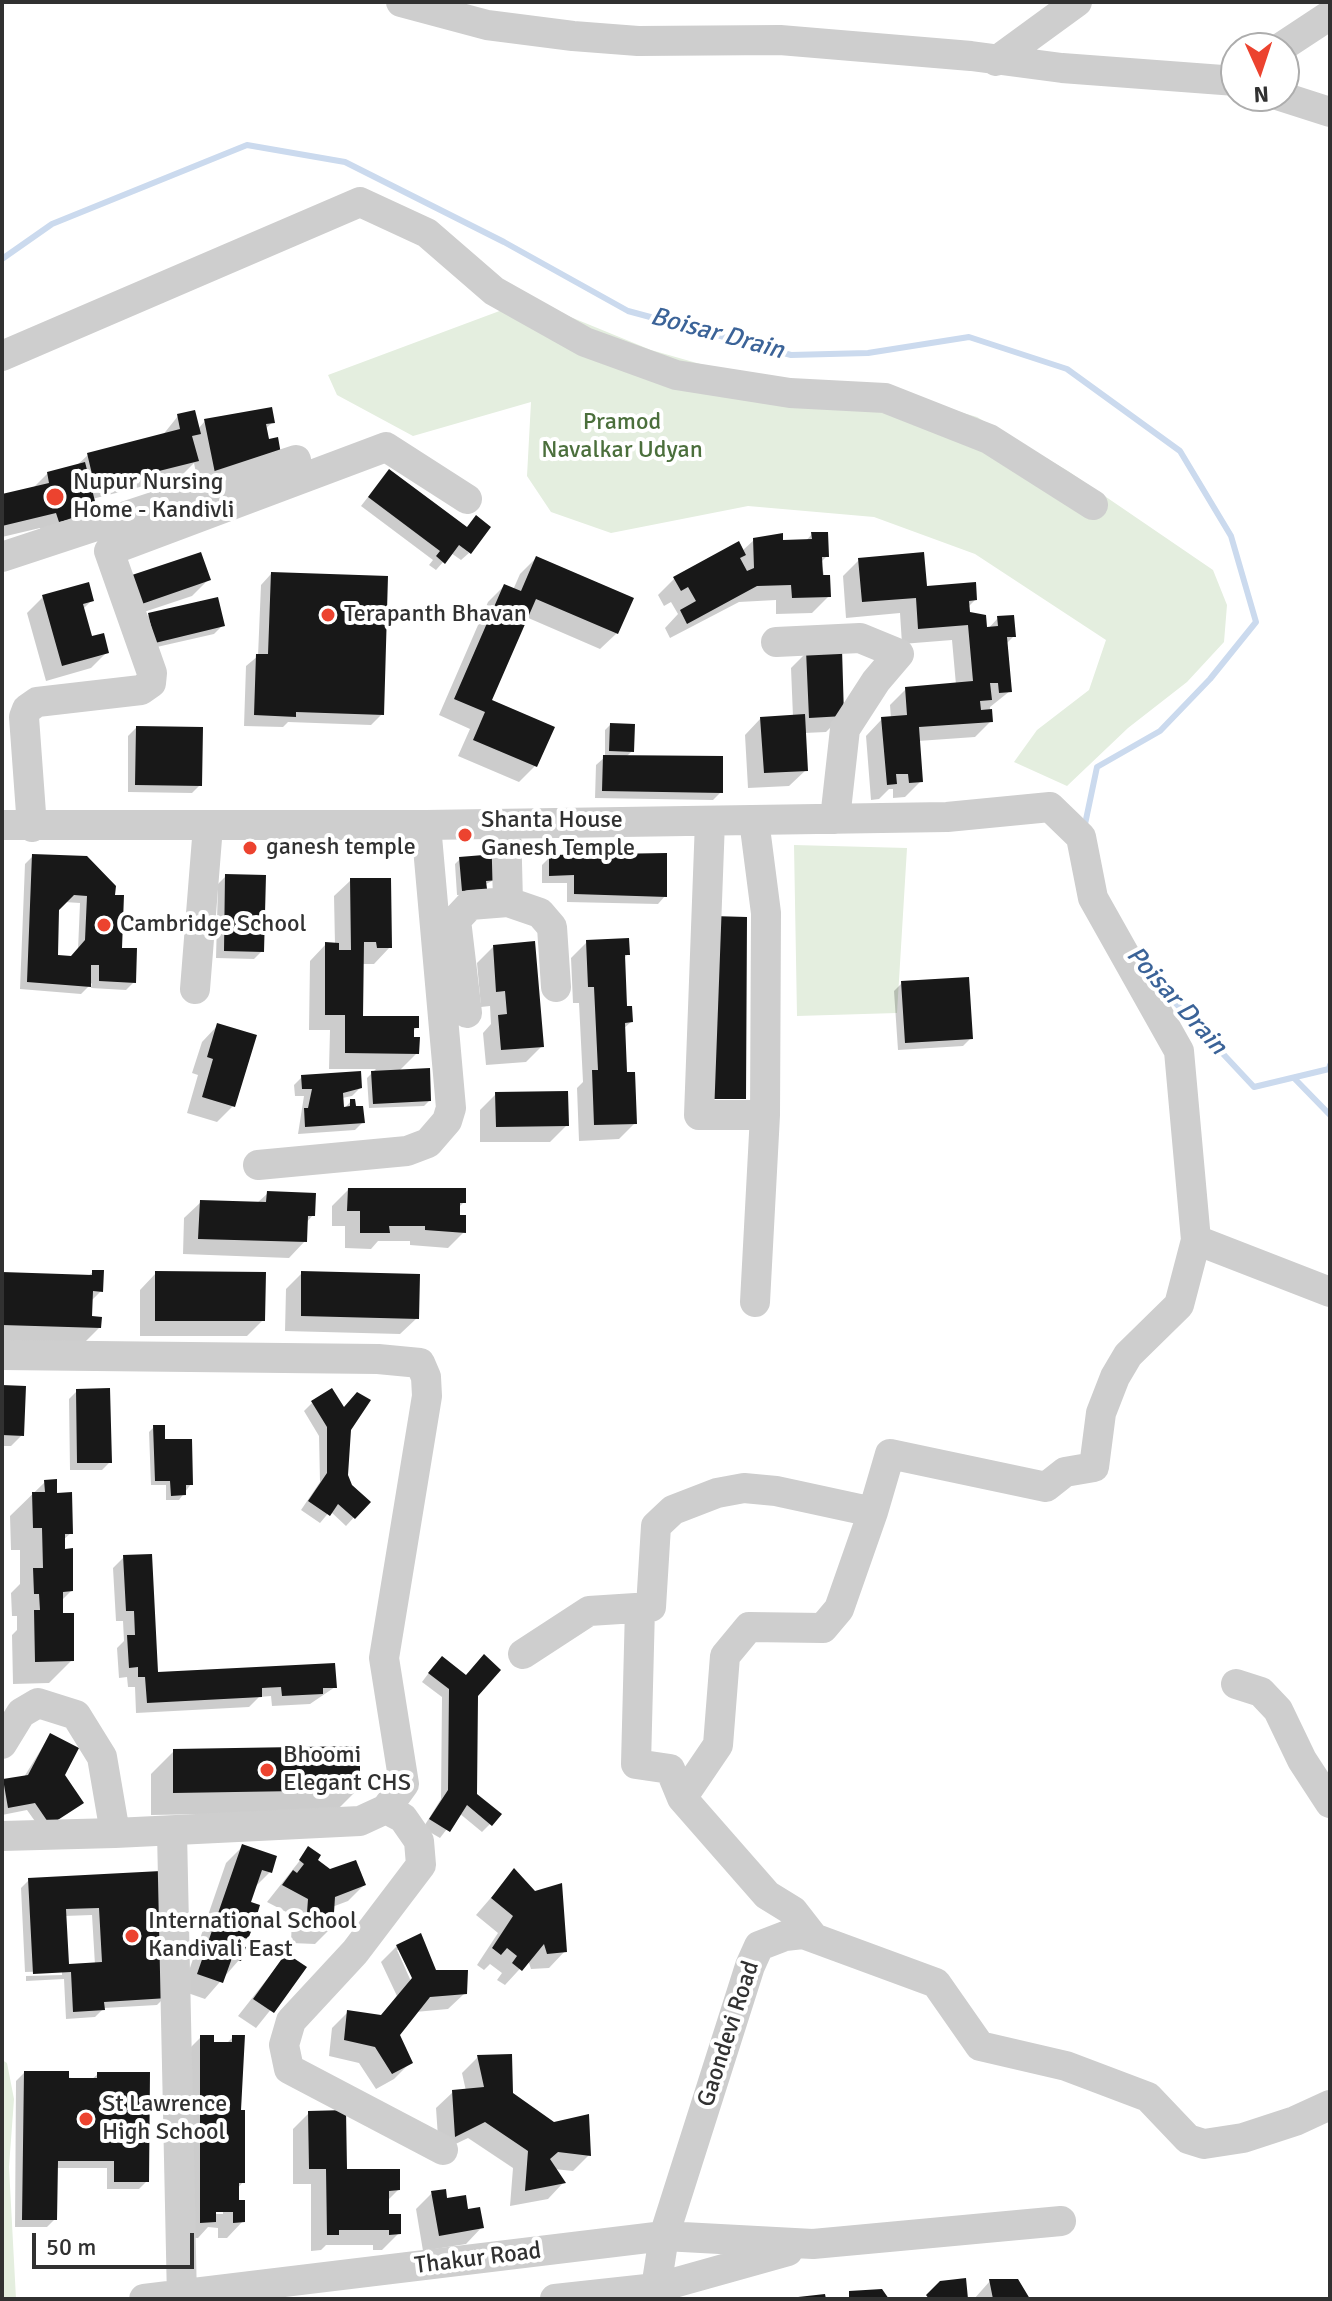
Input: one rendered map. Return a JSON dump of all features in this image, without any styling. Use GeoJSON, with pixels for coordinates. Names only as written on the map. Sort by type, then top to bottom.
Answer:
{"type":"FeatureCollection","features":[{"type":"Feature","properties":{"kind":"street"},"geometry":{"type":"LineString","coordinates":[[996,61],[1077,2]]}},
{"type":"Feature","properties":{"kind":"street"},"geometry":{"type":"LineString","coordinates":[[415,4],[487,25],[573,36],[638,41],[780,40],[1220,79]]}},
{"type":"Feature","properties":{"kind":"street"},"geometry":{"type":"LineString","coordinates":[[1300,35],[1330,15]]}},
{"type":"Feature","properties":{"kind":"street"},"geometry":{"type":"LineString","coordinates":[[1300,102],[1330,112]]}},
{"type":"Feature","properties":{"kind":"street"},"geometry":{"type":"LineString","coordinates":[[2,356],[360,202],[427,233],[494,291],[585,342],[676,375],[790,393],[885,398],[989,439],[1093,505]]}},
{"type":"Feature","properties":{"kind":"street"},"geometry":{"type":"LineString","coordinates":[[467,499],[386,447],[109,551],[152,673],[151,683],[141,690],[37,702],[27,709],[17,826],[426,825],[947,817],[1050,807],[1081,837],[1093,898],[1179,1051],[1196,1240],[1179,1305],[1128,1355],[1115,1377],[1101,1413],[1094,1467],[1065,1472],[1046,1487],[890,1454],[839,1609],[823,1628],[749,1627],[725,1656],[718,1745],[682,1798]]}},
{"type":"Feature","properties":{"kind":"street"},"geometry":{"type":"LineString","coordinates":[[2,557],[299,459]]}},
{"type":"Feature","properties":{"kind":"street"},"geometry":{"type":"LineString","coordinates":[[776,642],[860,638],[899,654],[876,681],[845,729],[835,819]]}},
{"type":"Feature","properties":{"kind":"street"},"geometry":{"type":"LineString","coordinates":[[754,820],[766,913],[765,1115],[755,1302]]}},
{"type":"Feature","properties":{"kind":"street"},"geometry":{"type":"LineString","coordinates":[[710,821],[699,1115],[765,1115]]}},
{"type":"Feature","properties":{"kind":"street"},"geometry":{"type":"LineString","coordinates":[[506,824],[508,902]]}},
{"type":"Feature","properties":{"kind":"street"},"geometry":{"type":"LineString","coordinates":[[258,1165],[407,1151],[428,1143],[447,1121],[451,1108],[426,825]]}},
{"type":"Feature","properties":{"kind":"street"},"geometry":{"type":"LineString","coordinates":[[195,989],[208,826]]}},
{"type":"Feature","properties":{"kind":"street"},"geometry":{"type":"LineString","coordinates":[[708,866],[761,867]]}},
{"type":"Feature","properties":{"kind":"street"},"geometry":{"type":"LineString","coordinates":[[467,1013],[456,920],[470,905],[508,902],[540,913],[552,927],[556,987]]}},
{"type":"Feature","properties":{"kind":"street"},"geometry":{"type":"LineString","coordinates":[[1196,1240],[1330,1292]]}},
{"type":"Feature","properties":{"kind":"street"},"geometry":{"type":"LineString","coordinates":[[2,1355],[378,1359],[420,1363],[426,1377],[427,1396],[384,1658],[404,1784],[386,1809],[360,1821],[172,1832],[2,1836]]}},
{"type":"Feature","properties":{"kind":"street"},"geometry":{"type":"LineString","coordinates":[[523,1654],[589,1611],[651,1607],[656,1526],[673,1510],[717,1493],[744,1488],[776,1491],[873,1512]]}},
{"type":"Feature","properties":{"kind":"street"},"geometry":{"type":"LineString","coordinates":[[640,1608],[636,1764],[670,1769],[682,1798],[767,1895],[793,1911],[814,1938]]}},
{"type":"Feature","properties":{"kind":"street"},"geometry":{"type":"LineString","coordinates":[[1236,1684],[1261,1692],[1278,1710],[1302,1760],[1330,1803]]}},
{"type":"Feature","properties":{"kind":"street"},"geometry":{"type":"LineString","coordinates":[[2,1744],[21,1713],[38,1703],[76,1715],[102,1757],[115,1833]]}},
{"type":"Feature","properties":{"kind":"street"},"geometry":{"type":"LineString","coordinates":[[386,1809],[403,1818],[419,1841],[421,1865],[355,1952],[291,2021],[284,2045],[289,2069],[443,2150]]}},
{"type":"Feature","properties":{"kind":"street"},"geometry":{"type":"LineString","coordinates":[[172,1832],[182,2297]]}},
{"type":"Feature","properties":{"kind":"street","name":"Gaondevi Road"},"geometry":{"type":"LineString","coordinates":[[664,2236],[759,1946],[785,1936],[803,1934],[936,1983],[980,2046],[1066,2066],[1148,2097],[1188,2139],[1204,2144],[1243,2138],[1330,2105]]}},
{"type":"Feature","properties":{"kind":"street","name":"Thakur Road"},"geometry":{"type":"LineString","coordinates":[[144,2299],[182,2297],[664,2236],[813,2244],[1061,2221]]}},
{"type":"Feature","properties":{"kind":"street"},"geometry":{"type":"LineString","coordinates":[[656,2288],[664,2236]]}},
{"type":"Feature","properties":{"kind":"street","name":"Thakur Road"},"geometry":{"type":"LineString","coordinates":[[555,2299],[656,2288],[813,2244]]}},
{"type":"Feature","properties":{"kind":"green space","name":"Pramod Navalkar Udyan"},"geometry":{"type":"Polygon","coordinates":[[[529,300],[651,350],[767,383],[894,393],[977,417],[1068,471],[1213,570],[1227,605],[1224,642],[1187,682],[1128,728],[1067,786],[1014,762],[1037,730],[1089,690],[1106,640],[975,554],[874,517],[748,506],[611,533],[551,512],[527,476],[531,402],[413,436],[337,395],[328,375],[529,300]]]}},
{"type":"Feature","properties":{"kind":"green space"},"geometry":{"type":"Polygon","coordinates":[[[794,845],[907,848],[897,1013],[797,1016],[794,845]]]}},
{"type":"Feature","properties":{"kind":"green space"},"geometry":{"type":"Polygon","coordinates":[[[2,2060],[7,2063],[14,2099],[9,2167],[16,2299],[2,2299],[2,2060]]]}},
{"type":"Feature","properties":{"kind":"building"},"geometry":{"type":"Polygon","coordinates":[[[272,407],[275,423],[266,424],[269,439],[278,437],[282,460],[215,473],[204,419],[272,407]]]}},
{"type":"Feature","properties":{"kind":"building"},"geometry":{"type":"Polygon","coordinates":[[[195,410],[201,434],[192,436],[199,461],[95,487],[87,453],[180,429],[177,414],[195,410]]]}},
{"type":"Feature","properties":{"kind":"building"},"geometry":{"type":"Polygon","coordinates":[[[85,462],[98,513],[59,522],[56,513],[2,526],[2,494],[49,483],[47,472],[85,462]]]}},
{"type":"Feature","properties":{"kind":"building"},"geometry":{"type":"Polygon","coordinates":[[[389,469],[467,527],[476,515],[491,527],[471,554],[459,545],[445,564],[436,556],[440,551],[368,497],[389,469]]]}},
{"type":"Feature","properties":{"kind":"building"},"geometry":{"type":"Polygon","coordinates":[[[811,532],[828,532],[829,557],[822,557],[823,575],[830,575],[831,597],[792,598],[791,585],[757,586],[687,624],[680,610],[696,601],[688,587],[681,591],[673,577],[739,541],[746,555],[740,558],[747,571],[754,568],[753,538],[783,533],[783,540],[812,539],[811,532]]]}},
{"type":"Feature","properties":{"kind":"building"},"geometry":{"type":"Polygon","coordinates":[[[201,552],[211,580],[136,606],[126,577],[201,552]]]}},
{"type":"Feature","properties":{"kind":"building"},"geometry":{"type":"Polygon","coordinates":[[[924,552],[927,586],[976,582],[977,600],[969,601],[970,612],[986,615],[987,627],[998,626],[997,616],[1014,615],[1016,637],[1007,637],[1012,692],[999,693],[998,683],[990,683],[992,700],[980,701],[981,710],[992,709],[993,722],[919,727],[923,782],[909,783],[908,774],[896,774],[897,784],[887,785],[881,717],[907,715],[905,687],[973,681],[968,625],[918,629],[916,598],[862,602],[858,558],[924,552]]]}},
{"type":"Feature","properties":{"kind":"building"},"geometry":{"type":"Polygon","coordinates":[[[536,556],[634,598],[618,634],[536,599],[492,700],[555,727],[537,767],[473,740],[485,712],[454,699],[504,584],[521,591],[536,556]]]}},
{"type":"Feature","properties":{"kind":"building","name":"Terapanth Bhavan"},"geometry":{"type":"Polygon","coordinates":[[[271,572],[388,576],[384,715],[296,712],[296,717],[254,715],[256,654],[268,654],[271,572]]]}},
{"type":"Feature","properties":{"kind":"building"},"geometry":{"type":"Polygon","coordinates":[[[89,582],[94,601],[83,604],[92,636],[104,633],[109,653],[62,666],[42,595],[89,582]]]}},
{"type":"Feature","properties":{"kind":"building"},"geometry":{"type":"Polygon","coordinates":[[[218,597],[225,626],[155,643],[148,613],[218,597]]]}},
{"type":"Feature","properties":{"kind":"building"},"geometry":{"type":"Polygon","coordinates":[[[842,649],[844,716],[809,718],[806,650],[842,649]]]}},
{"type":"Feature","properties":{"kind":"building"},"geometry":{"type":"Polygon","coordinates":[[[805,714],[808,771],[764,773],[760,717],[805,714]]]}},
{"type":"Feature","properties":{"kind":"building"},"geometry":{"type":"Polygon","coordinates":[[[610,723],[635,724],[634,752],[609,751],[610,723]]]}},
{"type":"Feature","properties":{"kind":"building"},"geometry":{"type":"Polygon","coordinates":[[[136,726],[203,727],[202,786],[135,785],[136,726]]]}},
{"type":"Feature","properties":{"kind":"building"},"geometry":{"type":"Polygon","coordinates":[[[603,755],[723,756],[723,793],[602,791],[603,755]]]}},
{"type":"Feature","properties":{"kind":"building"},"geometry":{"type":"Polygon","coordinates":[[[667,853],[667,897],[574,894],[574,875],[549,876],[549,855],[667,853]]]}},
{"type":"Feature","properties":{"kind":"building","name":"Cambridge School"},"geometry":{"type":"Polygon","coordinates":[[[32,854],[87,856],[116,886],[115,895],[124,895],[122,948],[137,948],[136,983],[99,981],[99,965],[91,965],[91,987],[27,982],[32,854]],[[74,895],[59,910],[58,955],[71,956],[85,940],[87,896],[74,895]]]}},
{"type":"Feature","properties":{"kind":"building"},"geometry":{"type":"Polygon","coordinates":[[[496,854],[498,880],[486,881],[487,889],[462,891],[459,857],[496,854]]]}},
{"type":"Feature","properties":{"kind":"building"},"geometry":{"type":"Polygon","coordinates":[[[225,874],[266,875],[264,952],[224,951],[225,874]]]}},
{"type":"Feature","properties":{"kind":"building"},"geometry":{"type":"Polygon","coordinates":[[[350,878],[391,878],[392,948],[377,948],[376,942],[364,942],[363,1016],[419,1016],[419,1028],[414,1028],[414,1037],[420,1037],[419,1054],[345,1053],[345,1015],[325,1015],[325,942],[339,943],[339,950],[351,950],[350,878]]]}},
{"type":"Feature","properties":{"kind":"building"},"geometry":{"type":"Polygon","coordinates":[[[712,916],[747,917],[746,1099],[711,1099],[712,916]]]}},
{"type":"Feature","properties":{"kind":"building"},"geometry":{"type":"Polygon","coordinates":[[[629,938],[630,955],[625,955],[627,1006],[632,1006],[633,1022],[625,1023],[627,1072],[635,1072],[637,1124],[594,1125],[592,1070],[598,1070],[594,987],[588,987],[586,940],[629,938]]]}},
{"type":"Feature","properties":{"kind":"building"},"geometry":{"type":"Polygon","coordinates":[[[535,941],[544,1047],[501,1050],[498,1015],[507,1014],[505,991],[496,992],[493,945],[535,941]]]}},
{"type":"Feature","properties":{"kind":"building"},"geometry":{"type":"Polygon","coordinates":[[[969,977],[973,1039],[905,1043],[901,981],[969,977]]]}},
{"type":"Feature","properties":{"kind":"building"},"geometry":{"type":"Polygon","coordinates":[[[217,1023],[257,1035],[235,1107],[202,1097],[213,1059],[207,1057],[217,1023]]]}},
{"type":"Feature","properties":{"kind":"building"},"geometry":{"type":"Polygon","coordinates":[[[430,1068],[431,1101],[373,1104],[371,1071],[430,1068]]]}},
{"type":"Feature","properties":{"kind":"building"},"geometry":{"type":"Polygon","coordinates":[[[361,1071],[362,1088],[343,1093],[344,1107],[350,1106],[350,1099],[355,1099],[356,1106],[363,1106],[365,1123],[305,1127],[304,1108],[308,1108],[312,1089],[302,1089],[301,1075],[361,1071]]]}},
{"type":"Feature","properties":{"kind":"building"},"geometry":{"type":"Polygon","coordinates":[[[568,1091],[569,1126],[496,1127],[495,1092],[568,1091]]]}},
{"type":"Feature","properties":{"kind":"building"},"geometry":{"type":"Polygon","coordinates":[[[348,1188],[466,1188],[466,1203],[460,1203],[460,1215],[466,1215],[466,1233],[425,1230],[425,1226],[389,1226],[390,1233],[360,1233],[360,1211],[347,1211],[348,1188]]]}},
{"type":"Feature","properties":{"kind":"building"},"geometry":{"type":"Polygon","coordinates":[[[267,1191],[316,1193],[315,1216],[308,1216],[307,1242],[198,1239],[200,1200],[266,1202],[267,1191]]]}},
{"type":"Feature","properties":{"kind":"building"},"geometry":{"type":"Polygon","coordinates":[[[92,1270],[104,1270],[103,1292],[93,1291],[92,1316],[102,1317],[101,1328],[2,1325],[2,1272],[92,1275],[92,1270]]]}},
{"type":"Feature","properties":{"kind":"building"},"geometry":{"type":"Polygon","coordinates":[[[155,1271],[266,1272],[265,1321],[155,1321],[155,1271]]]}},
{"type":"Feature","properties":{"kind":"building"},"geometry":{"type":"Polygon","coordinates":[[[301,1271],[420,1274],[419,1319],[301,1316],[301,1271]]]}},
{"type":"Feature","properties":{"kind":"building"},"geometry":{"type":"Polygon","coordinates":[[[2,1385],[26,1386],[24,1436],[2,1435],[2,1385]]]}},
{"type":"Feature","properties":{"kind":"building"},"geometry":{"type":"Polygon","coordinates":[[[110,1388],[112,1463],[77,1463],[76,1389],[110,1388]]]}},
{"type":"Feature","properties":{"kind":"building"},"geometry":{"type":"Polygon","coordinates":[[[332,1388],[344,1407],[357,1392],[371,1400],[351,1430],[348,1475],[352,1485],[371,1502],[355,1519],[338,1504],[330,1516],[308,1501],[327,1473],[327,1427],[311,1401],[332,1388]]]}},
{"type":"Feature","properties":{"kind":"building"},"geometry":{"type":"Polygon","coordinates":[[[153,1425],[165,1425],[165,1439],[192,1439],[193,1485],[186,1485],[186,1495],[171,1496],[170,1481],[155,1481],[153,1425]]]}},
{"type":"Feature","properties":{"kind":"building"},"geometry":{"type":"Polygon","coordinates":[[[57,1479],[57,1493],[72,1492],[73,1534],[65,1534],[65,1549],[73,1548],[73,1591],[63,1592],[63,1613],[74,1613],[74,1661],[35,1662],[34,1610],[40,1610],[39,1594],[34,1594],[33,1568],[43,1568],[42,1528],[33,1528],[32,1492],[45,1492],[44,1480],[57,1479]]]}},
{"type":"Feature","properties":{"kind":"building"},"geometry":{"type":"Polygon","coordinates":[[[152,1554],[158,1672],[335,1663],[337,1688],[323,1688],[323,1694],[282,1696],[281,1687],[262,1688],[262,1697],[147,1703],[145,1677],[138,1677],[138,1667],[129,1668],[127,1635],[135,1635],[134,1611],[126,1611],[123,1555],[152,1554]]]}},
{"type":"Feature","properties":{"kind":"building"},"geometry":{"type":"Polygon","coordinates":[[[484,1654],[501,1670],[478,1696],[477,1794],[502,1814],[492,1826],[467,1805],[450,1832],[429,1819],[448,1790],[449,1689],[428,1673],[442,1656],[466,1675],[484,1654]]]}},
{"type":"Feature","properties":{"kind":"building"},"geometry":{"type":"Polygon","coordinates":[[[50,1733],[79,1748],[65,1775],[84,1803],[50,1825],[35,1803],[8,1808],[3,1779],[28,1775],[50,1733]]]}},
{"type":"Feature","properties":{"kind":"building","name":"Bhoomi Elegant CHS"},"geometry":{"type":"Polygon","coordinates":[[[360,1746],[360,1790],[173,1793],[173,1749],[360,1746]]]}},
{"type":"Feature","properties":{"kind":"building"},"geometry":{"type":"Polygon","coordinates":[[[242,1844],[277,1856],[272,1873],[262,1870],[251,1902],[260,1905],[256,1918],[250,1916],[247,1924],[253,1927],[248,1939],[241,1937],[238,1945],[246,1947],[241,1961],[232,1958],[223,1983],[197,1974],[242,1844]]]}},
{"type":"Feature","properties":{"kind":"building"},"geometry":{"type":"Polygon","coordinates":[[[308,1846],[321,1855],[318,1860],[330,1869],[356,1860],[366,1885],[335,1897],[333,1928],[306,1927],[308,1899],[282,1885],[293,1870],[297,1873],[304,1864],[299,1860],[308,1846]]]}},
{"type":"Feature","properties":{"kind":"building"},"geometry":{"type":"Polygon","coordinates":[[[514,1868],[535,1891],[562,1883],[567,1952],[547,1954],[544,1944],[522,1971],[512,1963],[517,1956],[507,1948],[501,1955],[492,1948],[513,1916],[491,1898],[514,1868]]]}},
{"type":"Feature","properties":{"kind":"building","name":"International School Kandivali East"},"geometry":{"type":"Polygon","coordinates":[[[161,1871],[168,1998],[104,2002],[105,2010],[73,2012],[71,1972],[33,1974],[28,1878],[161,1871]],[[99,1908],[66,1909],[69,1964],[102,1962],[99,1908]]]}},
{"type":"Feature","properties":{"kind":"building"},"geometry":{"type":"Polygon","coordinates":[[[421,1933],[436,1970],[468,1970],[467,1994],[430,1997],[400,2035],[413,2063],[392,2074],[375,2047],[344,2040],[347,2010],[381,2015],[412,1978],[396,1945],[421,1933]]]}},
{"type":"Feature","properties":{"kind":"building"},"geometry":{"type":"Polygon","coordinates":[[[286,1953],[307,1967],[274,2013],[253,1999],[286,1953]]]}},
{"type":"Feature","properties":{"kind":"building"},"geometry":{"type":"Polygon","coordinates":[[[200,2035],[214,2035],[214,2042],[232,2042],[232,2035],[245,2035],[241,2110],[245,2110],[245,2183],[239,2183],[239,2200],[245,2200],[245,2222],[233,2223],[233,2212],[216,2212],[216,2222],[200,2223],[200,2035]]]}},
{"type":"Feature","properties":{"kind":"building"},"geometry":{"type":"Polygon","coordinates":[[[512,2054],[513,2093],[554,2122],[589,2114],[591,2156],[558,2152],[550,2159],[566,2183],[525,2191],[528,2151],[485,2122],[455,2137],[452,2090],[484,2087],[477,2055],[512,2054]]]}},
{"type":"Feature","properties":{"kind":"building","name":"St Lawrence High School"},"geometry":{"type":"Polygon","coordinates":[[[24,2071],[69,2071],[69,2078],[97,2078],[97,2072],[150,2072],[149,2182],[114,2182],[114,2161],[58,2161],[57,2220],[22,2220],[24,2071]]]}},
{"type":"Feature","properties":{"kind":"building"},"geometry":{"type":"Polygon","coordinates":[[[346,2110],[347,2169],[400,2169],[400,2190],[389,2191],[389,2214],[401,2214],[401,2234],[389,2235],[389,2230],[339,2230],[339,2235],[327,2235],[326,2169],[309,2169],[308,2111],[346,2110]]]}},
{"type":"Feature","properties":{"kind":"building"},"geometry":{"type":"Polygon","coordinates":[[[446,2189],[447,2198],[466,2195],[468,2209],[480,2207],[484,2228],[439,2236],[431,2191],[446,2189]]]}},
{"type":"Feature","properties":{"kind":"building"},"geometry":{"type":"Polygon","coordinates":[[[966,2278],[968,2299],[929,2299],[926,2295],[940,2281],[966,2278]]]}},
{"type":"Feature","properties":{"kind":"building"},"geometry":{"type":"Polygon","coordinates":[[[989,2279],[1018,2279],[1030,2299],[993,2299],[989,2279]]]}},
{"type":"Feature","properties":{"kind":"building"},"geometry":{"type":"Polygon","coordinates":[[[882,2289],[889,2299],[849,2299],[849,2291],[882,2289]]]}},
{"type":"Feature","properties":{"kind":"building"},"geometry":{"type":"Polygon","coordinates":[[[825,2294],[826,2299],[798,2299],[798,2297],[825,2294]]]}},
{"type":"Feature","properties":{"kind":"waterway","name":"Boisar Drain"},"geometry":{"type":"LineString","coordinates":[[2,259],[52,224],[247,145],[345,162],[504,242],[628,311],[791,355],[868,353],[969,337],[1067,369],[1180,451],[1231,536],[1256,622],[1210,679],[1160,731],[1097,767],[1084,829]]}},
{"type":"Feature","properties":{"kind":"waterway","name":"Poisar Drain"},"geometry":{"type":"LineString","coordinates":[[1154,980],[1254,1087],[1329,1069],[1330,1065]]}},
{"type":"Feature","properties":{"kind":"waterway"},"geometry":{"type":"LineString","coordinates":[[1294,1078],[1330,1115]]}},
{"type":"Feature","properties":{"kind":"place","name":"Nupur Nursing Home - Kandivli"},"geometry":{"type":"Point","coordinates":[55,497]}},
{"type":"Feature","properties":{"kind":"place","name":"Terapanth Bhavan"},"geometry":{"type":"Point","coordinates":[328,615]}},
{"type":"Feature","properties":{"kind":"place","name":"Shanta House Ganesh Temple"},"geometry":{"type":"Point","coordinates":[465,835]}},
{"type":"Feature","properties":{"kind":"place","name":"ganesh temple"},"geometry":{"type":"Point","coordinates":[250,848]}},
{"type":"Feature","properties":{"kind":"place","name":"Cambridge School"},"geometry":{"type":"Point","coordinates":[104,925]}},
{"type":"Feature","properties":{"kind":"place","name":"Bhoomi Elegant CHS"},"geometry":{"type":"Point","coordinates":[267,1770]}},
{"type":"Feature","properties":{"kind":"place","name":"International School Kandivali East"},"geometry":{"type":"Point","coordinates":[132,1936]}},
{"type":"Feature","properties":{"kind":"place","name":"St Lawrence High School"},"geometry":{"type":"Point","coordinates":[86,2119]}}]}
